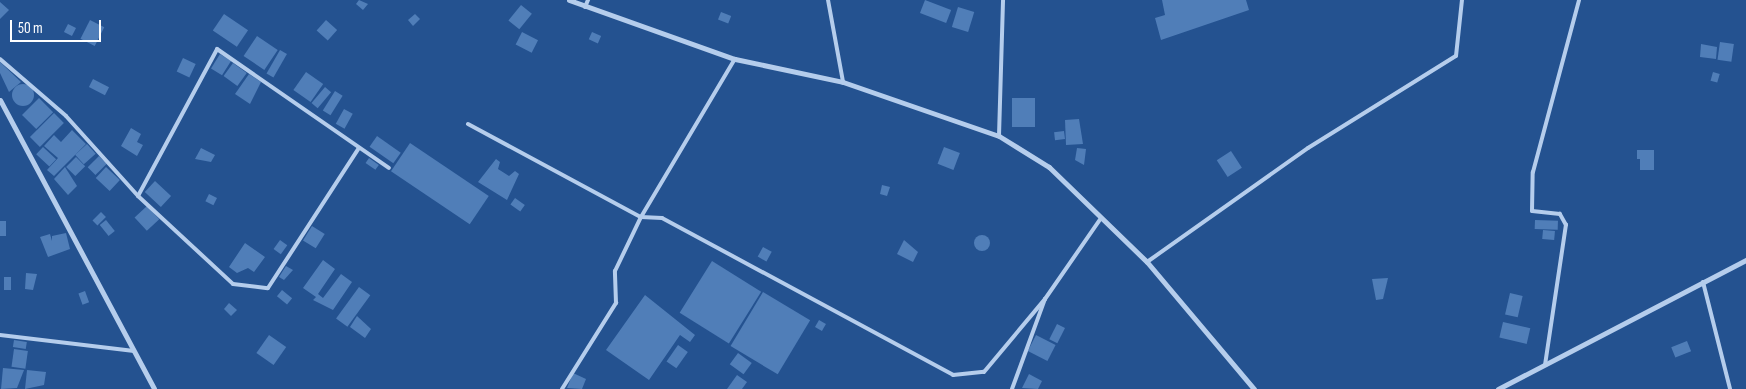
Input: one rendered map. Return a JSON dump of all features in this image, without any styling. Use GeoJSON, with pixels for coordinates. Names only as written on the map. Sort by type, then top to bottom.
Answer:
{"type":"FeatureCollection","features":[{"type":"Feature","properties":{"kind":"street"},"geometry":{"type":"LineString","coordinates":[[569,0],[735,59],[843,82],[999,136],[1049,167],[1147,262],[1254,389]]}},
{"type":"Feature","properties":{"kind":"street"},"geometry":{"type":"LineString","coordinates":[[0,100],[154,389]]}},
{"type":"Feature","properties":{"kind":"street"},"geometry":{"type":"LineString","coordinates":[[1498,389],[1746,260]]}},
{"type":"Feature","properties":{"kind":"lane"},"geometry":{"type":"LineString","coordinates":[[585,7],[588,0]]}},
{"type":"Feature","properties":{"kind":"lane"},"geometry":{"type":"LineString","coordinates":[[828,0],[843,82]]}},
{"type":"Feature","properties":{"kind":"lane"},"geometry":{"type":"LineString","coordinates":[[999,136],[1003,0]]}},
{"type":"Feature","properties":{"kind":"lane"},"geometry":{"type":"LineString","coordinates":[[1147,262],[1308,148],[1456,56],[1462,0]]}},
{"type":"Feature","properties":{"kind":"lane"},"geometry":{"type":"LineString","coordinates":[[1545,365],[1566,225],[1560,214],[1532,211],[1533,172],[1579,0]]}},
{"type":"Feature","properties":{"kind":"lane"},"geometry":{"type":"LineString","coordinates":[[138,196],[217,49],[389,168]]}},
{"type":"Feature","properties":{"kind":"lane"},"geometry":{"type":"LineString","coordinates":[[0,59],[66,116],[138,196],[233,284],[268,288],[359,148]]}},
{"type":"Feature","properties":{"kind":"lane"},"geometry":{"type":"LineString","coordinates":[[562,389],[616,303],[615,271],[641,217],[735,59]]}},
{"type":"Feature","properties":{"kind":"lane"},"geometry":{"type":"LineString","coordinates":[[468,124],[641,217],[662,218],[953,375],[984,372],[1045,299],[1101,218]]}},
{"type":"Feature","properties":{"kind":"lane"},"geometry":{"type":"LineString","coordinates":[[1703,282],[1730,389]]}},
{"type":"Feature","properties":{"kind":"lane"},"geometry":{"type":"LineString","coordinates":[[1012,389],[1045,299]]}},
{"type":"Feature","properties":{"kind":"lane"},"geometry":{"type":"LineString","coordinates":[[0,335],[134,352]]}},
{"type":"Feature","properties":{"kind":"building"},"geometry":{"type":"Polygon","coordinates":[[[359,0],[368,4],[363,10],[356,4],[359,0]]]}},
{"type":"Feature","properties":{"kind":"building"},"geometry":{"type":"Polygon","coordinates":[[[925,0],[951,10],[946,23],[920,13],[925,0]]]}},
{"type":"Feature","properties":{"kind":"building"},"geometry":{"type":"Polygon","coordinates":[[[1162,0],[1246,0],[1249,10],[1161,40],[1155,18],[1165,15],[1162,0]]]}},
{"type":"Feature","properties":{"kind":"building"},"geometry":{"type":"Polygon","coordinates":[[[0,2],[9,10],[0,19],[0,2]]]}},
{"type":"Feature","properties":{"kind":"building"},"geometry":{"type":"Polygon","coordinates":[[[521,5],[532,14],[519,29],[508,21],[521,5]]]}},
{"type":"Feature","properties":{"kind":"building"},"geometry":{"type":"Polygon","coordinates":[[[958,7],[974,12],[968,32],[952,27],[958,7]]]}},
{"type":"Feature","properties":{"kind":"building"},"geometry":{"type":"Polygon","coordinates":[[[721,12],[731,16],[728,24],[718,19],[721,12]]]}},
{"type":"Feature","properties":{"kind":"building"},"geometry":{"type":"Polygon","coordinates":[[[224,14],[248,30],[237,47],[213,31],[224,14]]]}},
{"type":"Feature","properties":{"kind":"building"},"geometry":{"type":"Polygon","coordinates":[[[415,14],[420,19],[413,26],[408,20],[415,14]]]}},
{"type":"Feature","properties":{"kind":"building"},"geometry":{"type":"Polygon","coordinates":[[[90,20],[104,27],[95,46],[80,39],[90,20]]]}},
{"type":"Feature","properties":{"kind":"building"},"geometry":{"type":"Polygon","coordinates":[[[326,20],[337,30],[328,40],[317,30],[326,20]]]}},
{"type":"Feature","properties":{"kind":"building"},"geometry":{"type":"Polygon","coordinates":[[[68,24],[76,28],[72,36],[64,32],[68,24]]]}},
{"type":"Feature","properties":{"kind":"building"},"geometry":{"type":"Polygon","coordinates":[[[522,32],[538,40],[532,53],[516,44],[522,32]]]}},
{"type":"Feature","properties":{"kind":"building"},"geometry":{"type":"Polygon","coordinates":[[[592,32],[601,36],[598,43],[589,39],[592,32]]]}},
{"type":"Feature","properties":{"kind":"building"},"geometry":{"type":"Polygon","coordinates":[[[257,36],[278,50],[264,70],[244,56],[257,36]]]}},
{"type":"Feature","properties":{"kind":"building"},"geometry":{"type":"Polygon","coordinates":[[[1720,42],[1734,44],[1731,62],[1717,60],[1720,42]]]}},
{"type":"Feature","properties":{"kind":"building"},"geometry":{"type":"Polygon","coordinates":[[[1701,44],[1717,47],[1716,59],[1700,57],[1701,44]]]}},
{"type":"Feature","properties":{"kind":"building"},"geometry":{"type":"Polygon","coordinates":[[[280,50],[287,54],[273,77],[266,73],[280,50]]]}},
{"type":"Feature","properties":{"kind":"building"},"geometry":{"type":"Polygon","coordinates":[[[220,54],[231,61],[222,75],[211,68],[220,54]]]}},
{"type":"Feature","properties":{"kind":"building"},"geometry":{"type":"Polygon","coordinates":[[[183,58],[196,64],[189,78],[177,72],[183,58]]]}},
{"type":"Feature","properties":{"kind":"building"},"geometry":{"type":"Polygon","coordinates":[[[0,62],[21,82],[9,92],[0,73],[0,62]]]}},
{"type":"Feature","properties":{"kind":"building"},"geometry":{"type":"Polygon","coordinates":[[[233,63],[247,73],[237,86],[224,76],[233,63]]]}},
{"type":"Feature","properties":{"kind":"building"},"geometry":{"type":"Polygon","coordinates":[[[306,72],[323,84],[311,102],[293,90],[306,72]]]}},
{"type":"Feature","properties":{"kind":"building"},"geometry":{"type":"Polygon","coordinates":[[[1713,72],[1720,74],[1717,83],[1711,81],[1713,72]]]}},
{"type":"Feature","properties":{"kind":"building"},"geometry":{"type":"Polygon","coordinates":[[[249,74],[261,82],[250,104],[235,94],[249,74]]]}},
{"type":"Feature","properties":{"kind":"building"},"geometry":{"type":"Polygon","coordinates":[[[93,79],[109,87],[105,95],[89,87],[93,79]]]}},
{"type":"Feature","properties":{"kind":"building"},"geometry":{"type":"Polygon","coordinates":[[[23,84],[31,87],[34,95],[31,103],[23,106],[15,103],[12,95],[15,87],[23,84]]]}},
{"type":"Feature","properties":{"kind":"building"},"geometry":{"type":"Polygon","coordinates":[[[325,87],[331,92],[318,108],[312,103],[325,87]]]}},
{"type":"Feature","properties":{"kind":"building"},"geometry":{"type":"Polygon","coordinates":[[[335,91],[343,96],[330,115],[323,111],[335,91]]]}},
{"type":"Feature","properties":{"kind":"building"},"geometry":{"type":"Polygon","coordinates":[[[39,98],[53,112],[36,129],[22,115],[39,98]]]}},
{"type":"Feature","properties":{"kind":"building"},"geometry":{"type":"Polygon","coordinates":[[[1012,98],[1035,98],[1035,127],[1012,127],[1012,98]]]}},
{"type":"Feature","properties":{"kind":"building"},"geometry":{"type":"Polygon","coordinates":[[[344,109],[353,114],[345,129],[336,124],[344,109]]]}},
{"type":"Feature","properties":{"kind":"building"},"geometry":{"type":"Polygon","coordinates":[[[54,113],[64,123],[40,147],[30,137],[54,113]]]}},
{"type":"Feature","properties":{"kind":"building"},"geometry":{"type":"Polygon","coordinates":[[[1079,119],[1083,144],[1066,145],[1065,120],[1079,119]]]}},
{"type":"Feature","properties":{"kind":"building"},"geometry":{"type":"Polygon","coordinates":[[[131,128],[141,134],[137,142],[143,145],[137,156],[121,146],[131,128]]]}},
{"type":"Feature","properties":{"kind":"building"},"geometry":{"type":"Polygon","coordinates":[[[72,130],[86,144],[54,176],[47,170],[58,158],[44,146],[54,135],[61,142],[72,130]]]}},
{"type":"Feature","properties":{"kind":"building"},"geometry":{"type":"Polygon","coordinates":[[[1064,131],[1065,139],[1055,140],[1054,132],[1064,131]]]}},
{"type":"Feature","properties":{"kind":"building"},"geometry":{"type":"Polygon","coordinates":[[[377,136],[401,153],[393,163],[370,147],[377,136]]]}},
{"type":"Feature","properties":{"kind":"building"},"geometry":{"type":"Polygon","coordinates":[[[410,143],[489,196],[470,224],[391,171],[410,143]]]}},
{"type":"Feature","properties":{"kind":"building"},"geometry":{"type":"Polygon","coordinates":[[[87,144],[96,154],[84,164],[75,155],[87,144]]]}},
{"type":"Feature","properties":{"kind":"building"},"geometry":{"type":"Polygon","coordinates":[[[43,147],[56,159],[49,167],[36,154],[43,147]]]}},
{"type":"Feature","properties":{"kind":"building"},"geometry":{"type":"Polygon","coordinates":[[[944,147],[960,153],[953,170],[938,164],[944,147]]]}},
{"type":"Feature","properties":{"kind":"building"},"geometry":{"type":"Polygon","coordinates":[[[201,148],[215,155],[211,162],[195,159],[201,148]]]}},
{"type":"Feature","properties":{"kind":"building"},"geometry":{"type":"Polygon","coordinates":[[[1077,148],[1086,149],[1084,165],[1075,160],[1077,148]]]}},
{"type":"Feature","properties":{"kind":"building"},"geometry":{"type":"Polygon","coordinates":[[[1637,150],[1654,150],[1654,159],[1637,159],[1637,150]]]}},
{"type":"Feature","properties":{"kind":"building"},"geometry":{"type":"Polygon","coordinates":[[[1231,151],[1242,168],[1228,177],[1217,160],[1231,151]]]}},
{"type":"Feature","properties":{"kind":"building"},"geometry":{"type":"Polygon","coordinates":[[[99,156],[107,164],[95,175],[88,167],[99,156]]]}},
{"type":"Feature","properties":{"kind":"building"},"geometry":{"type":"Polygon","coordinates":[[[76,157],[85,166],[75,176],[66,167],[76,157]]]}},
{"type":"Feature","properties":{"kind":"building"},"geometry":{"type":"Polygon","coordinates":[[[369,158],[379,165],[375,170],[366,163],[369,158]]]}},
{"type":"Feature","properties":{"kind":"building"},"geometry":{"type":"Polygon","coordinates":[[[496,159],[500,162],[498,169],[509,176],[515,171],[519,174],[507,200],[478,182],[496,159]]]}},
{"type":"Feature","properties":{"kind":"building"},"geometry":{"type":"Polygon","coordinates":[[[1640,159],[1654,159],[1654,170],[1640,170],[1640,159]]]}},
{"type":"Feature","properties":{"kind":"building"},"geometry":{"type":"Polygon","coordinates":[[[65,167],[77,186],[68,195],[54,179],[65,167]]]}},
{"type":"Feature","properties":{"kind":"building"},"geometry":{"type":"Polygon","coordinates":[[[106,167],[120,180],[110,191],[96,178],[106,167]]]}},
{"type":"Feature","properties":{"kind":"building"},"geometry":{"type":"Polygon","coordinates":[[[155,181],[171,196],[161,207],[145,192],[155,181]]]}},
{"type":"Feature","properties":{"kind":"building"},"geometry":{"type":"Polygon","coordinates":[[[882,185],[890,187],[887,196],[880,194],[882,185]]]}},
{"type":"Feature","properties":{"kind":"building"},"geometry":{"type":"Polygon","coordinates":[[[209,194],[217,198],[213,205],[205,201],[209,194]]]}},
{"type":"Feature","properties":{"kind":"building"},"geometry":{"type":"Polygon","coordinates":[[[515,198],[525,205],[520,211],[510,205],[515,198]]]}},
{"type":"Feature","properties":{"kind":"building"},"geometry":{"type":"Polygon","coordinates":[[[147,206],[159,219],[147,231],[135,218],[147,206]]]}},
{"type":"Feature","properties":{"kind":"building"},"geometry":{"type":"Polygon","coordinates":[[[101,212],[106,217],[97,225],[93,220],[101,212]]]}},
{"type":"Feature","properties":{"kind":"building"},"geometry":{"type":"Polygon","coordinates":[[[106,220],[115,231],[109,236],[100,225],[106,220]]]}},
{"type":"Feature","properties":{"kind":"building"},"geometry":{"type":"Polygon","coordinates":[[[1535,220],[1558,221],[1558,230],[1535,229],[1535,220]]]}},
{"type":"Feature","properties":{"kind":"building"},"geometry":{"type":"Polygon","coordinates":[[[0,221],[6,221],[6,236],[0,236],[0,221]]]}},
{"type":"Feature","properties":{"kind":"building"},"geometry":{"type":"Polygon","coordinates":[[[312,226],[325,234],[316,248],[303,240],[312,226]]]}},
{"type":"Feature","properties":{"kind":"building"},"geometry":{"type":"Polygon","coordinates":[[[1543,230],[1555,231],[1554,240],[1542,239],[1543,230]]]}},
{"type":"Feature","properties":{"kind":"building"},"geometry":{"type":"Polygon","coordinates":[[[66,233],[70,249],[48,257],[40,237],[50,234],[52,241],[52,236],[66,233]]]}},
{"type":"Feature","properties":{"kind":"building"},"geometry":{"type":"Polygon","coordinates":[[[982,235],[988,237],[990,243],[988,249],[982,251],[976,249],[974,243],[976,237],[982,235]]]}},
{"type":"Feature","properties":{"kind":"building"},"geometry":{"type":"Polygon","coordinates":[[[280,240],[287,245],[281,254],[274,249],[280,240]]]}},
{"type":"Feature","properties":{"kind":"building"},"geometry":{"type":"Polygon","coordinates":[[[904,240],[918,252],[913,262],[897,254],[904,240]]]}},
{"type":"Feature","properties":{"kind":"building"},"geometry":{"type":"Polygon","coordinates":[[[245,243],[265,257],[254,272],[248,268],[237,273],[229,267],[245,243]]]}},
{"type":"Feature","properties":{"kind":"building"},"geometry":{"type":"Polygon","coordinates":[[[763,247],[772,252],[766,261],[758,257],[763,247]]]}},
{"type":"Feature","properties":{"kind":"building"},"geometry":{"type":"Polygon","coordinates":[[[323,260],[335,269],[318,294],[323,298],[341,274],[352,282],[333,310],[313,300],[316,297],[303,288],[323,260]]]}},
{"type":"Feature","properties":{"kind":"building"},"geometry":{"type":"Polygon","coordinates":[[[712,261],[761,292],[729,343],[680,313],[712,261]]]}},
{"type":"Feature","properties":{"kind":"building"},"geometry":{"type":"Polygon","coordinates":[[[286,266],[293,270],[284,280],[279,277],[286,266]]]}},
{"type":"Feature","properties":{"kind":"building"},"geometry":{"type":"Polygon","coordinates":[[[26,273],[37,274],[33,290],[25,289],[26,273]]]}},
{"type":"Feature","properties":{"kind":"building"},"geometry":{"type":"Polygon","coordinates":[[[4,277],[11,277],[11,290],[4,290],[4,277]]]}},
{"type":"Feature","properties":{"kind":"building"},"geometry":{"type":"Polygon","coordinates":[[[1388,278],[1383,299],[1376,300],[1372,279],[1388,278]]]}},
{"type":"Feature","properties":{"kind":"building"},"geometry":{"type":"Polygon","coordinates":[[[359,287],[370,295],[347,327],[336,319],[359,287]]]}},
{"type":"Feature","properties":{"kind":"building"},"geometry":{"type":"Polygon","coordinates":[[[282,290],[292,298],[287,304],[277,296],[282,290]]]}},
{"type":"Feature","properties":{"kind":"building"},"geometry":{"type":"Polygon","coordinates":[[[85,291],[89,302],[83,305],[78,293],[85,291]]]}},
{"type":"Feature","properties":{"kind":"building"},"geometry":{"type":"Polygon","coordinates":[[[763,292],[810,320],[778,374],[731,346],[763,292]]]}},
{"type":"Feature","properties":{"kind":"building"},"geometry":{"type":"Polygon","coordinates":[[[1510,293],[1523,296],[1518,317],[1505,314],[1510,293]]]}},
{"type":"Feature","properties":{"kind":"building"},"geometry":{"type":"Polygon","coordinates":[[[645,295],[695,335],[690,342],[680,335],[649,380],[606,350],[645,295]]]}},
{"type":"Feature","properties":{"kind":"building"},"geometry":{"type":"Polygon","coordinates":[[[229,303],[237,310],[231,316],[224,309],[229,303]]]}},
{"type":"Feature","properties":{"kind":"building"},"geometry":{"type":"Polygon","coordinates":[[[357,316],[371,329],[365,338],[350,327],[357,316]]]}},
{"type":"Feature","properties":{"kind":"building"},"geometry":{"type":"Polygon","coordinates":[[[819,320],[826,324],[822,331],[815,327],[819,320]]]}},
{"type":"Feature","properties":{"kind":"building"},"geometry":{"type":"Polygon","coordinates":[[[1503,322],[1530,328],[1527,344],[1499,338],[1503,322]]]}},
{"type":"Feature","properties":{"kind":"building"},"geometry":{"type":"Polygon","coordinates":[[[1057,324],[1065,328],[1057,343],[1049,339],[1057,324]]]}},
{"type":"Feature","properties":{"kind":"building"},"geometry":{"type":"Polygon","coordinates":[[[269,335],[286,347],[274,365],[256,353],[269,335]]]}},
{"type":"Feature","properties":{"kind":"building"},"geometry":{"type":"Polygon","coordinates":[[[1036,335],[1056,345],[1047,361],[1028,351],[1036,335]]]}},
{"type":"Feature","properties":{"kind":"building"},"geometry":{"type":"Polygon","coordinates":[[[14,340],[27,342],[26,349],[13,347],[14,340]]]}},
{"type":"Feature","properties":{"kind":"building"},"geometry":{"type":"Polygon","coordinates":[[[1687,341],[1691,351],[1675,358],[1671,347],[1687,341]]]}},
{"type":"Feature","properties":{"kind":"building"},"geometry":{"type":"Polygon","coordinates":[[[678,345],[688,352],[676,368],[667,361],[678,345]]]}},
{"type":"Feature","properties":{"kind":"building"},"geometry":{"type":"Polygon","coordinates":[[[14,349],[28,351],[25,369],[11,367],[14,349]]]}},
{"type":"Feature","properties":{"kind":"building"},"geometry":{"type":"Polygon","coordinates":[[[738,353],[752,363],[744,374],[730,364],[738,353]]]}},
{"type":"Feature","properties":{"kind":"building"},"geometry":{"type":"Polygon","coordinates":[[[3,368],[24,370],[17,388],[1,389],[3,368]]]}},
{"type":"Feature","properties":{"kind":"building"},"geometry":{"type":"Polygon","coordinates":[[[27,370],[46,372],[44,385],[25,389],[27,370]]]}},
{"type":"Feature","properties":{"kind":"building"},"geometry":{"type":"Polygon","coordinates":[[[573,373],[586,379],[582,389],[567,388],[573,373]]]}},
{"type":"Feature","properties":{"kind":"building"},"geometry":{"type":"Polygon","coordinates":[[[1029,374],[1042,381],[1038,389],[1022,388],[1029,374]]]}},
{"type":"Feature","properties":{"kind":"building"},"geometry":{"type":"Polygon","coordinates":[[[737,375],[747,382],[742,389],[727,389],[737,375]]]}}]}
